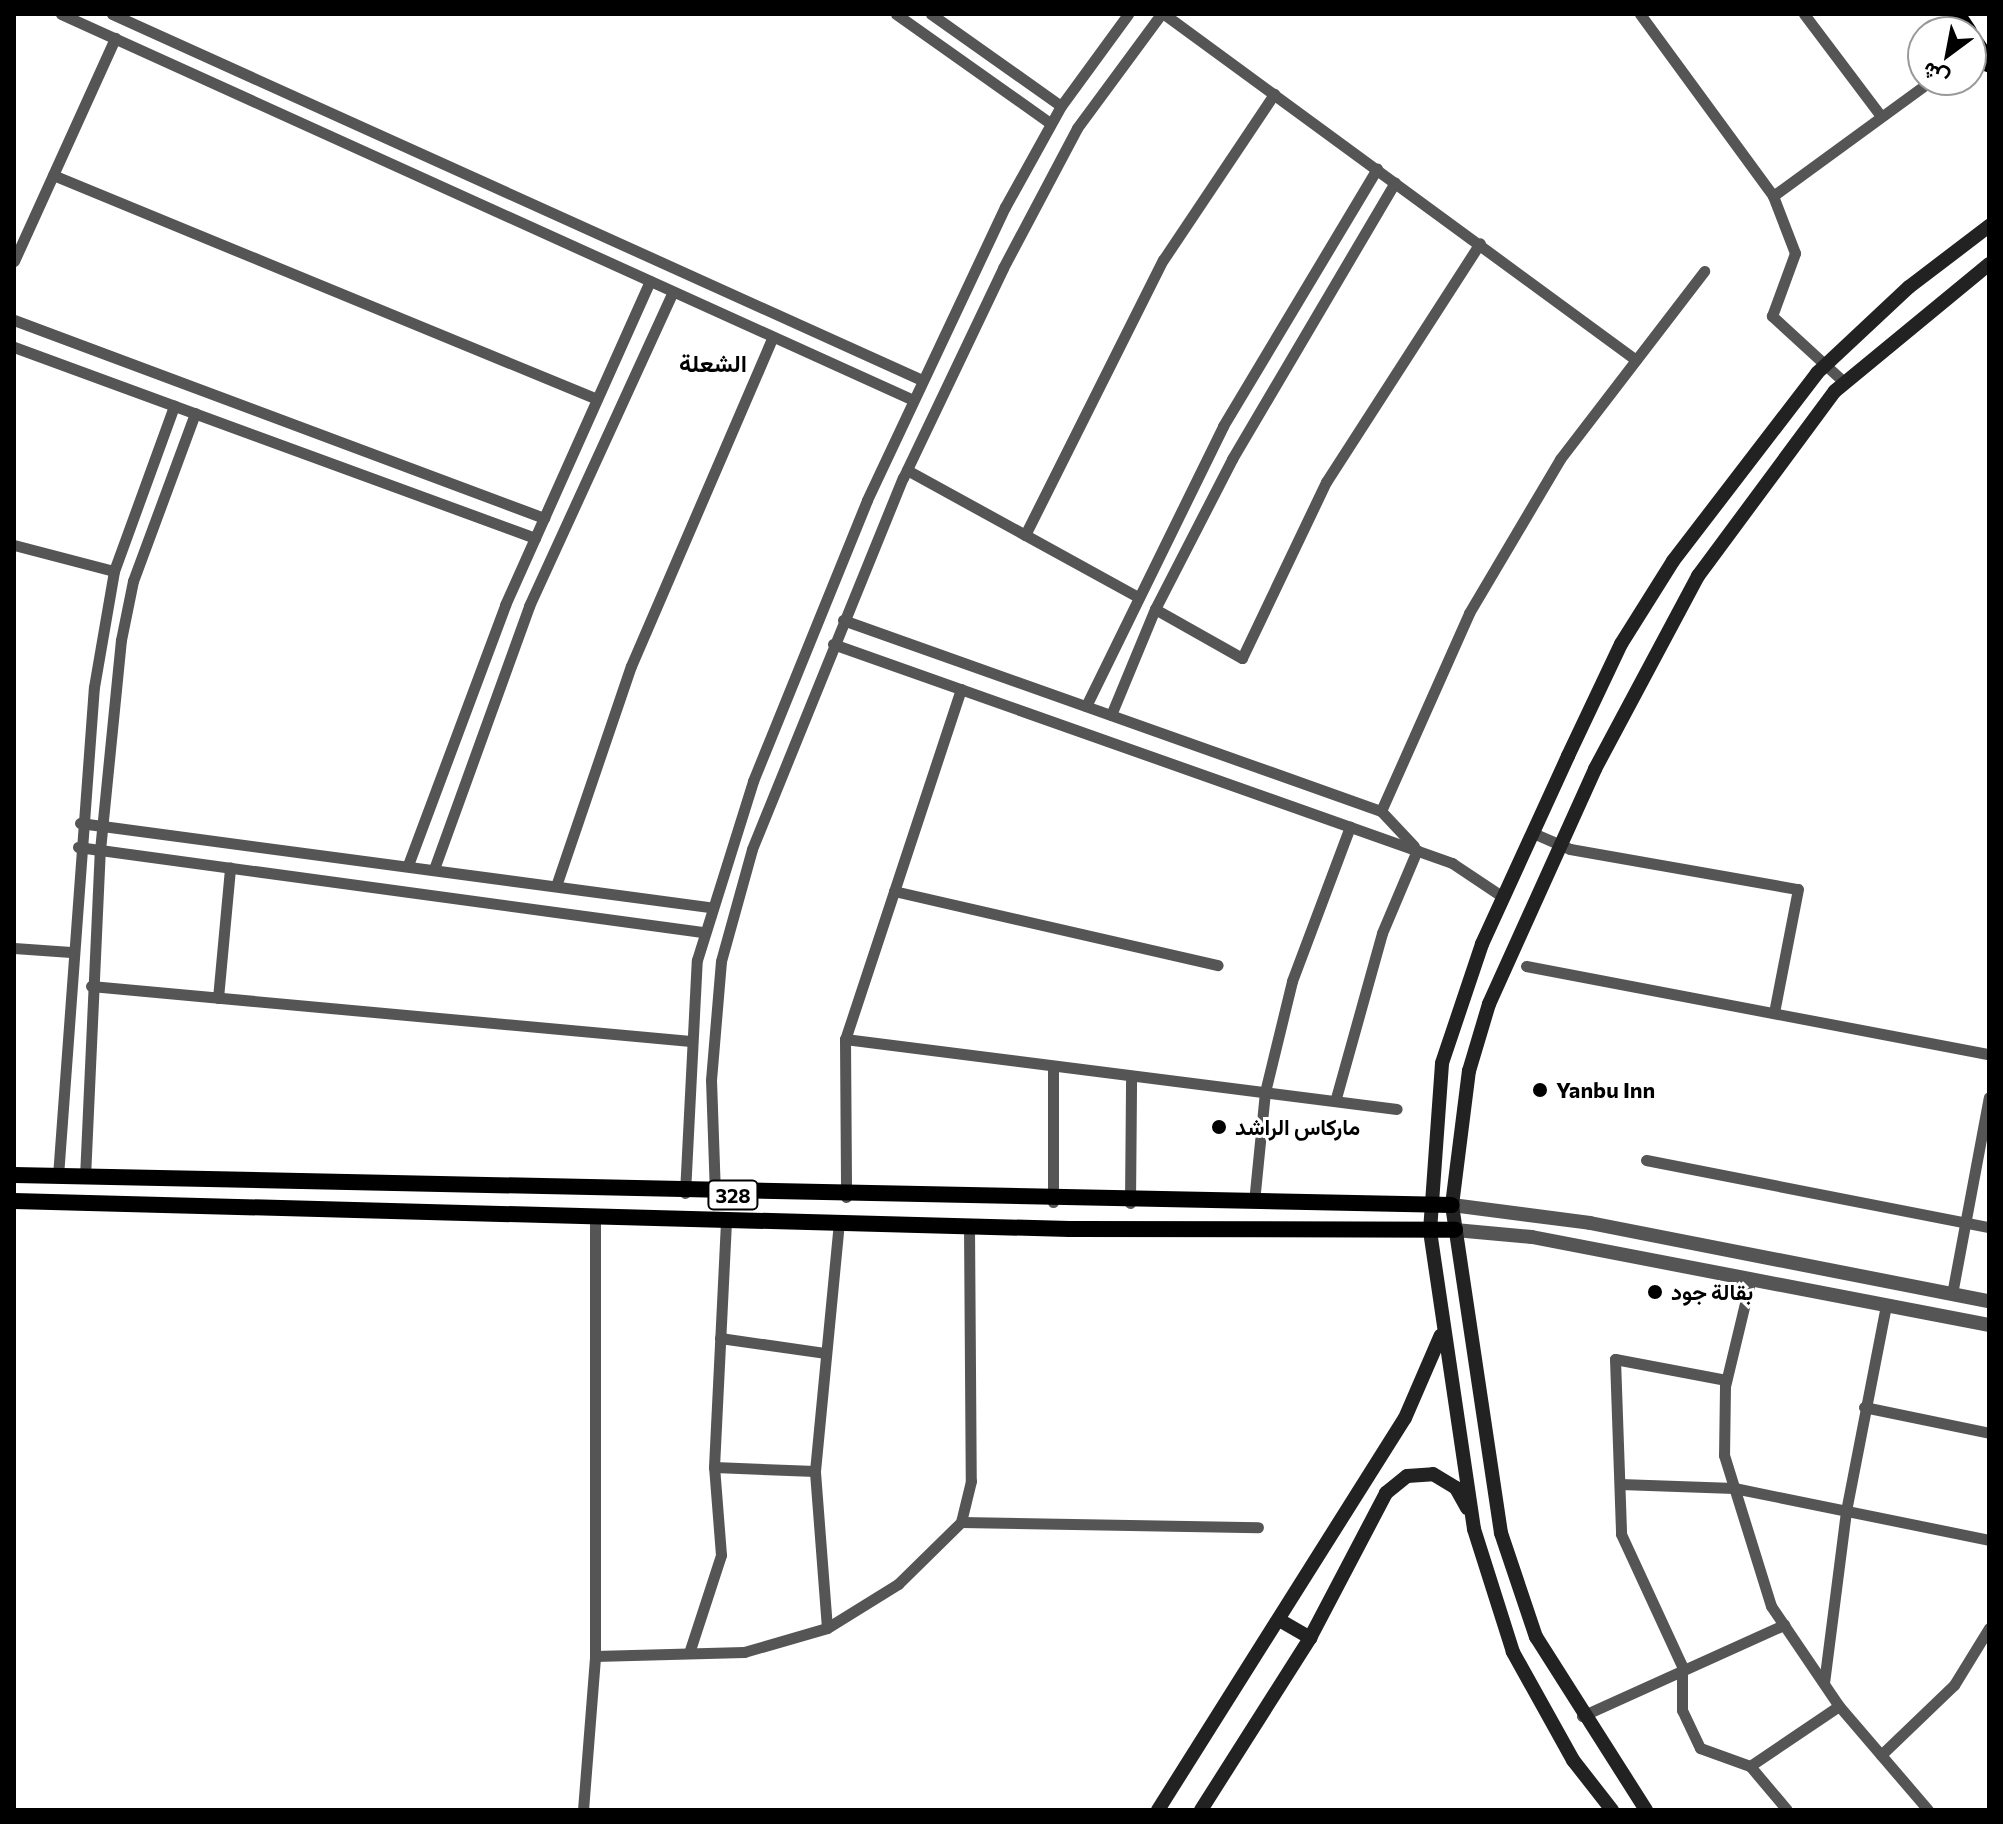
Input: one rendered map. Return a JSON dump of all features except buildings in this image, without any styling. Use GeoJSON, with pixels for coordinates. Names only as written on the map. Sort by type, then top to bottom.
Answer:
{"type":"FeatureCollection","features":[{"type":"Feature","properties":{"kind":"main road"},"geometry":{"type":"LineString","coordinates":[[1474,1529],[1430,1231],[1430,1206],[1442,1063],[1503,897],[1621,644],[1720,493],[1825,364],[1989,226]]}},
{"type":"Feature","properties":{"kind":"main road"},"geometry":{"type":"LineString","coordinates":[[1646,1810],[1582,1716],[1536,1637],[1510,1571],[1452,1205],[1473,1058],[1559,846],[1698,576],[1800,431],[1844,382],[1989,264]]}},
{"type":"Feature","properties":{"kind":"main road","name":"328"},"geometry":{"type":"LineString","coordinates":[[14,1175],[846,1198],[1452,1205]]}},
{"type":"Feature","properties":{"kind":"main road"},"geometry":{"type":"LineString","coordinates":[[14,1201],[969,1226],[1455,1230]]}},
{"type":"Feature","properties":{"kind":"main road"},"geometry":{"type":"LineString","coordinates":[[1158,1810],[1281,1621],[1426,1381],[1443,1319]]}},
{"type":"Feature","properties":{"kind":"main road"},"geometry":{"type":"LineString","coordinates":[[1201,1810],[1310,1638],[1395,1483],[1420,1473],[1446,1479],[1464,1500],[1513,1652],[1573,1760],[1612,1810]]}},
{"type":"Feature","properties":{"kind":"main road"},"geometry":{"type":"LineString","coordinates":[[1281,1621],[1310,1638]]}},
{"type":"Feature","properties":{"kind":"street"},"geometry":{"type":"LineString","coordinates":[[61,14],[913,400]]}},
{"type":"Feature","properties":{"kind":"street"},"geometry":{"type":"LineString","coordinates":[[896,14],[1050,123]]}},
{"type":"Feature","properties":{"kind":"street"},"geometry":{"type":"LineString","coordinates":[[931,14],[1061,106]]}},
{"type":"Feature","properties":{"kind":"street"},"geometry":{"type":"LineString","coordinates":[[685,1193],[690,1041],[702,932],[765,752],[922,380],[1050,123],[1128,14]]}},
{"type":"Feature","properties":{"kind":"street"},"geometry":{"type":"LineString","coordinates":[[715,1194],[711,1080],[729,918],[833,644],[907,470],[1059,159],[1162,14],[1480,243],[1636,360]]}},
{"type":"Feature","properties":{"kind":"street"},"geometry":{"type":"LineString","coordinates":[[1640,14],[1773,196],[1795,253],[1772,316],[1844,382]]}},
{"type":"Feature","properties":{"kind":"street"},"geometry":{"type":"LineString","coordinates":[[1804,14],[1881,116]]}},
{"type":"Feature","properties":{"kind":"street"},"geometry":{"type":"LineString","coordinates":[[121,16],[922,380]]}},
{"type":"Feature","properties":{"kind":"street"},"geometry":{"type":"LineString","coordinates":[[14,261],[115,38]]}},
{"type":"Feature","properties":{"kind":"street"},"geometry":{"type":"LineString","coordinates":[[1025,535],[1175,238],[1274,94]]}},
{"type":"Feature","properties":{"kind":"street"},"geometry":{"type":"LineString","coordinates":[[1773,196],[1909,96]]}},
{"type":"Feature","properties":{"kind":"street"},"geometry":{"type":"LineString","coordinates":[[1086,706],[1136,596],[1245,387],[1377,169]]}},
{"type":"Feature","properties":{"kind":"street"},"geometry":{"type":"LineString","coordinates":[[53,175],[597,399]]}},
{"type":"Feature","properties":{"kind":"street"},"geometry":{"type":"LineString","coordinates":[[1111,715],[1155,609],[1293,347],[1395,182]]}},
{"type":"Feature","properties":{"kind":"street"},"geometry":{"type":"LineString","coordinates":[[1155,609],[1242,658],[1326,482],[1480,243]]}},
{"type":"Feature","properties":{"kind":"street"},"geometry":{"type":"LineString","coordinates":[[1381,811],[1469,613],[1560,459],[1704,271]]}},
{"type":"Feature","properties":{"kind":"street"},"geometry":{"type":"LineString","coordinates":[[408,865],[535,538],[650,281]]}},
{"type":"Feature","properties":{"kind":"street"},"geometry":{"type":"LineString","coordinates":[[434,869],[529,606],[673,292]]}},
{"type":"Feature","properties":{"kind":"street"},"geometry":{"type":"LineString","coordinates":[[14,320],[544,518]]}},
{"type":"Feature","properties":{"kind":"street"},"geometry":{"type":"LineString","coordinates":[[556,886],[631,666],[773,337]]}},
{"type":"Feature","properties":{"kind":"street"},"geometry":{"type":"LineString","coordinates":[[14,347],[535,538]]}},
{"type":"Feature","properties":{"kind":"street"},"geometry":{"type":"LineString","coordinates":[[58,1176],[80,823],[114,571],[174,406]]}},
{"type":"Feature","properties":{"kind":"street"},"geometry":{"type":"LineString","coordinates":[[85,1177],[91,986],[100,850],[133,581],[195,413]]}},
{"type":"Feature","properties":{"kind":"street"},"geometry":{"type":"LineString","coordinates":[[907,470],[1136,596]]}},
{"type":"Feature","properties":{"kind":"street"},"geometry":{"type":"LineString","coordinates":[[14,545],[114,571]]}},
{"type":"Feature","properties":{"kind":"street"},"geometry":{"type":"LineString","coordinates":[[843,620],[1381,811],[1417,850]]}},
{"type":"Feature","properties":{"kind":"street"},"geometry":{"type":"LineString","coordinates":[[833,644],[1417,850],[1503,897]]}},
{"type":"Feature","properties":{"kind":"street"},"geometry":{"type":"LineString","coordinates":[[846,1198],[845,1039],[961,689]]}},
{"type":"Feature","properties":{"kind":"street"},"geometry":{"type":"LineString","coordinates":[[80,823],[709,907]]}},
{"type":"Feature","properties":{"kind":"street"},"geometry":{"type":"LineString","coordinates":[[1254,1202],[1265,1092],[1292,981],[1350,827]]}},
{"type":"Feature","properties":{"kind":"street"},"geometry":{"type":"LineString","coordinates":[[1533,833],[1559,846],[1798,889],[1774,1013]]}},
{"type":"Feature","properties":{"kind":"street"},"geometry":{"type":"LineString","coordinates":[[78,847],[702,932]]}},
{"type":"Feature","properties":{"kind":"street"},"geometry":{"type":"LineString","coordinates":[[1336,1098],[1382,933],[1417,850]]}},
{"type":"Feature","properties":{"kind":"street"},"geometry":{"type":"LineString","coordinates":[[218,998],[230,868]]}},
{"type":"Feature","properties":{"kind":"street"},"geometry":{"type":"LineString","coordinates":[[894,891],[1218,965]]}},
{"type":"Feature","properties":{"kind":"street"},"geometry":{"type":"LineString","coordinates":[[14,948],[71,952]]}},
{"type":"Feature","properties":{"kind":"street"},"geometry":{"type":"LineString","coordinates":[[1526,966],[1989,1054]]}},
{"type":"Feature","properties":{"kind":"street"},"geometry":{"type":"LineString","coordinates":[[91,986],[690,1041]]}},
{"type":"Feature","properties":{"kind":"street"},"geometry":{"type":"LineString","coordinates":[[845,1039],[1053,1069],[1336,1098],[1397,1109]]}},
{"type":"Feature","properties":{"kind":"street"},"geometry":{"type":"LineString","coordinates":[[1053,1069],[1053,1202]]}},
{"type":"Feature","properties":{"kind":"street"},"geometry":{"type":"LineString","coordinates":[[1130,1203],[1131,1077]]}},
{"type":"Feature","properties":{"kind":"street"},"geometry":{"type":"LineString","coordinates":[[1952,1294],[1989,1097]]}},
{"type":"Feature","properties":{"kind":"street"},"geometry":{"type":"LineString","coordinates":[[1646,1160],[1989,1227]]}},
{"type":"Feature","properties":{"kind":"street"},"geometry":{"type":"LineString","coordinates":[[1452,1205],[1590,1223],[1989,1301]]}},
{"type":"Feature","properties":{"kind":"street"},"geometry":{"type":"LineString","coordinates":[[583,1810],[595,1656],[595,1214]]}},
{"type":"Feature","properties":{"kind":"street"},"geometry":{"type":"LineString","coordinates":[[689,1653],[721,1555],[714,1467],[726,1218]]}},
{"type":"Feature","properties":{"kind":"street"},"geometry":{"type":"LineString","coordinates":[[827,1628],[815,1471],[839,1221]]}},
{"type":"Feature","properties":{"kind":"street"},"geometry":{"type":"LineString","coordinates":[[595,1656],[744,1652],[827,1628],[898,1584],[961,1522],[971,1481],[969,1226]]}},
{"type":"Feature","properties":{"kind":"street"},"geometry":{"type":"LineString","coordinates":[[1455,1230],[1532,1237],[1989,1325]]}},
{"type":"Feature","properties":{"kind":"street"},"geometry":{"type":"LineString","coordinates":[[1751,1278],[1726,1380],[1724,1455],[1771,1606],[1839,1706],[1928,1810]]}},
{"type":"Feature","properties":{"kind":"street"},"geometry":{"type":"LineString","coordinates":[[1824,1683],[1846,1511],[1886,1305]]}},
{"type":"Feature","properties":{"kind":"street"},"geometry":{"type":"LineString","coordinates":[[720,1338],[826,1353]]}},
{"type":"Feature","properties":{"kind":"street"},"geometry":{"type":"LineString","coordinates":[[1726,1380],[1615,1359],[1621,1534],[1682,1666],[1682,1710],[1700,1748],[1750,1766],[1787,1810]]}},
{"type":"Feature","properties":{"kind":"street"},"geometry":{"type":"LineString","coordinates":[[1864,1407],[1989,1433]]}},
{"type":"Feature","properties":{"kind":"street"},"geometry":{"type":"LineString","coordinates":[[714,1467],[815,1471]]}},
{"type":"Feature","properties":{"kind":"street"},"geometry":{"type":"LineString","coordinates":[[1620,1484],[1734,1488],[1989,1540]]}},
{"type":"Feature","properties":{"kind":"street"},"geometry":{"type":"LineString","coordinates":[[961,1522],[1258,1527]]}},
{"type":"Feature","properties":{"kind":"street"},"geometry":{"type":"LineString","coordinates":[[1582,1716],[1682,1666],[1784,1625]]}},
{"type":"Feature","properties":{"kind":"street"},"geometry":{"type":"LineString","coordinates":[[1881,1755],[1954,1685],[1989,1628]]}},
{"type":"Feature","properties":{"kind":"street"},"geometry":{"type":"LineString","coordinates":[[1750,1766],[1839,1706]]}},
{"type":"Feature","properties":{"kind":"place","name":"Yanbu Inn"},"geometry":{"type":"Point","coordinates":[1540,1090]}},
{"type":"Feature","properties":{"kind":"place","name":"ماركاس الراشد"},"geometry":{"type":"Point","coordinates":[1219,1127]}},
{"type":"Feature","properties":{"kind":"place","name":"بقالة جود"},"geometry":{"type":"Point","coordinates":[1655,1292]}},
{"type":"Feature","properties":{"kind":"district","name":"الشعلة"},"geometry":{"type":"Point","coordinates":[713,363]}}]}
